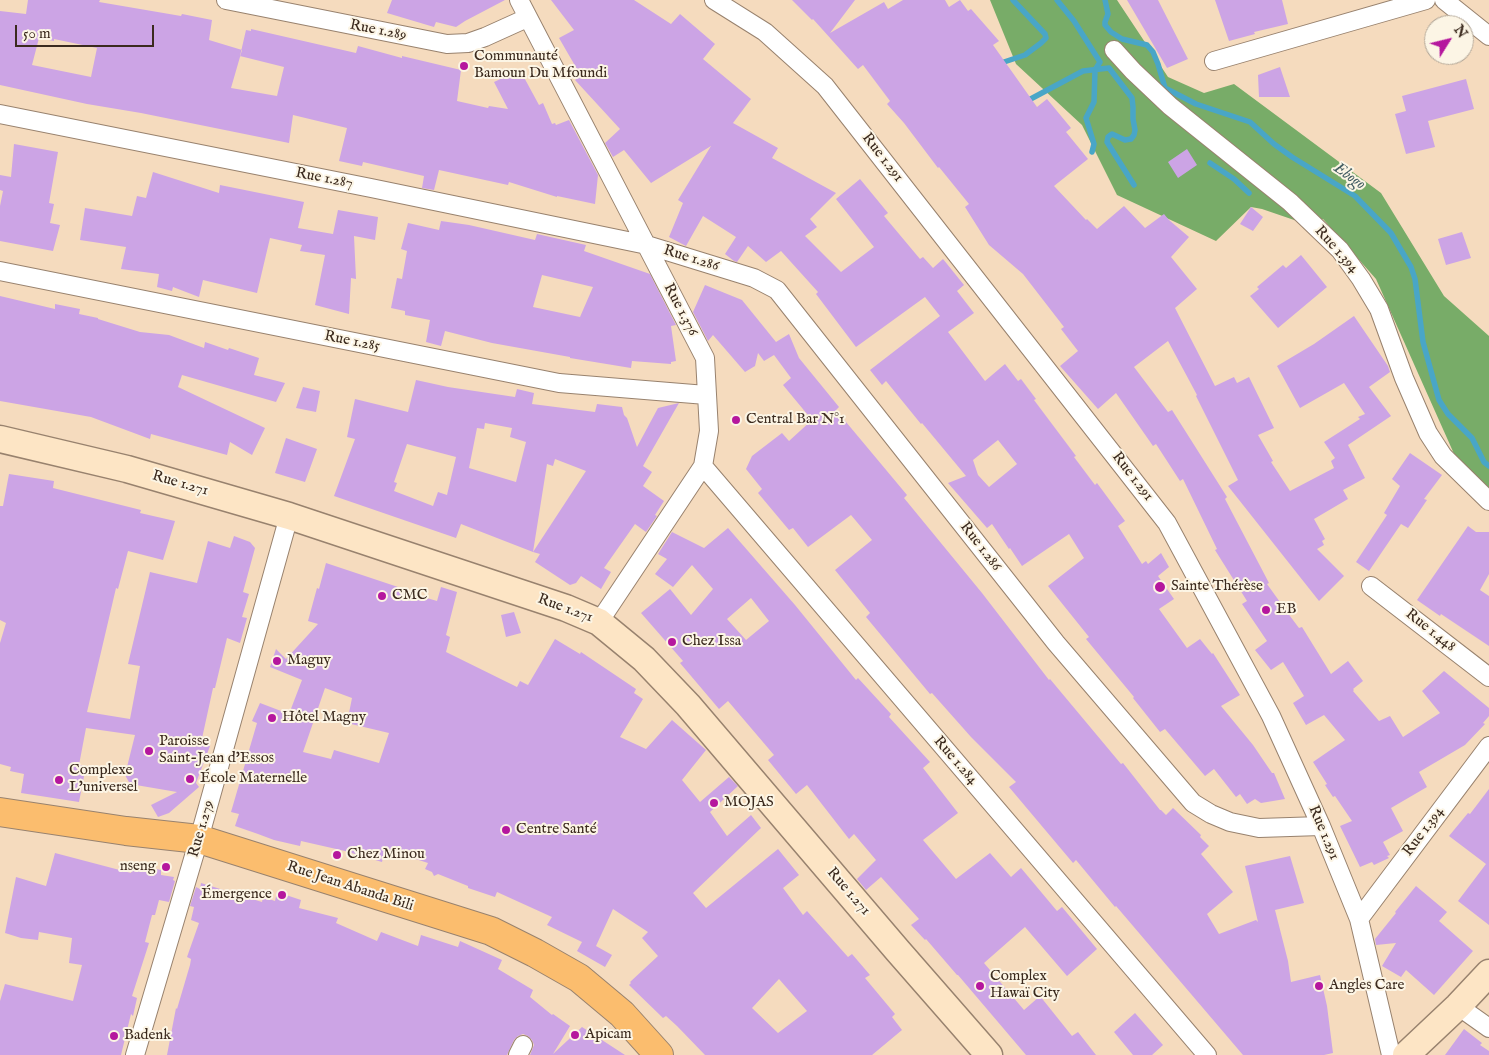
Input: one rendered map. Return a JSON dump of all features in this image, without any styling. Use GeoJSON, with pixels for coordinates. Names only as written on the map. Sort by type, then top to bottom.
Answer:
{"type":"FeatureCollection","features":[{"type":"Feature","properties":{"kind":"main road","name":"Rue Jean Abanda Bili"},"geometry":{"type":"LineString","coordinates":[[0,812],[126,831],[199,839],[491,931],[579,978],[622,1014],[659,1055]]}},
{"type":"Feature","properties":{"kind":"street","name":"Rue 1.289"},"geometry":{"type":"LineString","coordinates":[[226,0],[447,44],[468,42],[485,37],[527,18]]}},
{"type":"Feature","properties":{"kind":"street","name":"Rue 1.376"},"geometry":{"type":"LineString","coordinates":[[519,0],[705,358],[708,431],[703,466],[599,622]]}},
{"type":"Feature","properties":{"kind":"street","name":"Rue 1.291"},"geometry":{"type":"LineString","coordinates":[[714,0],[765,32],[825,86],[1167,523],[1271,716],[1321,826],[1358,919],[1391,1055]]}},
{"type":"Feature","properties":{"kind":"street"},"geometry":{"type":"LineString","coordinates":[[1214,60],[1426,0]]}},
{"type":"Feature","properties":{"kind":"street"},"geometry":{"type":"LineString","coordinates":[[1451,2],[1489,36]]}},
{"type":"Feature","properties":{"kind":"street","name":"Rue 1.394"},"geometry":{"type":"LineString","coordinates":[[1114,50],[1170,106],[1290,202],[1340,250],[1361,279],[1379,309],[1404,378],[1428,433],[1443,456],[1489,501]]}},
{"type":"Feature","properties":{"kind":"street","name":"Rue 1.287"},"geometry":{"type":"LineString","coordinates":[[0,114],[380,190],[646,246]]}},
{"type":"Feature","properties":{"kind":"street","name":"Rue 1.286"},"geometry":{"type":"LineString","coordinates":[[646,246],[754,278],[777,290],[1056,643],[1193,803],[1210,814],[1230,822],[1259,828],[1321,826]]}},
{"type":"Feature","properties":{"kind":"street","name":"Rue 1.285"},"geometry":{"type":"LineString","coordinates":[[0,271],[559,383],[706,395]]}},
{"type":"Feature","properties":{"kind":"street","name":"Rue 1.271"},"geometry":{"type":"LineString","coordinates":[[0,439],[127,469],[289,516],[566,608],[599,622],[644,659],[688,705],[989,1055]]}},
{"type":"Feature","properties":{"kind":"street","name":"Rue 1.284"},"geometry":{"type":"LineString","coordinates":[[703,466],[1207,1055]]}},
{"type":"Feature","properties":{"kind":"street","name":"Rue 1.279"},"geometry":{"type":"LineString","coordinates":[[136,1055],[199,839],[289,516]]}},
{"type":"Feature","properties":{"kind":"street","name":"Rue 1.448"},"geometry":{"type":"LineString","coordinates":[[1371,586],[1489,677]]}},
{"type":"Feature","properties":{"kind":"street","name":"Rue 1.394"},"geometry":{"type":"LineString","coordinates":[[1358,919],[1489,746]]}},
{"type":"Feature","properties":{"kind":"street"},"geometry":{"type":"LineString","coordinates":[[1406,1055],[1458,1006],[1489,973]]}},
{"type":"Feature","properties":{"kind":"street"},"geometry":{"type":"LineString","coordinates":[[1458,1006],[1489,1028]]}},
{"type":"Feature","properties":{"kind":"green space"},"geometry":{"type":"Polygon","coordinates":[[[990,0],[1117,0],[1168,77],[1204,93],[1234,84],[1381,193],[1444,296],[1489,336],[1489,491],[1455,456],[1376,279],[1323,219],[1300,222],[1251,207],[1216,241],[1117,195],[1082,125],[1016,64],[990,0]]]}},
{"type":"Feature","properties":{"kind":"building"},"geometry":{"type":"Polygon","coordinates":[[[28,0],[100,0],[99,2],[212,20],[209,40],[241,50],[246,30],[251,31],[251,29],[356,53],[358,46],[402,58],[402,56],[461,70],[457,101],[488,108],[489,106],[508,109],[494,82],[520,70],[539,105],[543,103],[552,124],[555,123],[556,125],[569,120],[598,175],[595,204],[557,197],[509,182],[508,185],[439,170],[434,190],[422,188],[424,176],[363,162],[362,166],[339,161],[347,128],[293,115],[289,143],[87,104],[0,85],[0,11],[26,14],[28,0]],[[39,38],[32,65],[91,77],[97,48],[54,39],[54,41],[39,38]],[[240,56],[231,88],[277,96],[284,67],[240,56]]]}},
{"type":"Feature","properties":{"kind":"building"},"geometry":{"type":"Polygon","coordinates":[[[392,0],[505,0],[456,27],[436,22],[434,27],[387,13],[392,0]]]}},
{"type":"Feature","properties":{"kind":"building"},"geometry":{"type":"Polygon","coordinates":[[[551,0],[634,0],[671,24],[680,14],[715,44],[703,59],[751,99],[733,123],[778,148],[772,158],[836,193],[810,219],[817,227],[805,236],[841,272],[874,247],[836,199],[860,179],[888,213],[884,216],[920,259],[923,257],[933,268],[943,259],[964,285],[957,291],[974,313],[948,332],[985,381],[1005,364],[1018,381],[1021,379],[1036,399],[1034,400],[1076,456],[1074,457],[1095,485],[1097,483],[1125,521],[1118,526],[1142,564],[1146,561],[1148,564],[1161,553],[1169,567],[1158,576],[1174,599],[1159,609],[1187,648],[1200,639],[1213,653],[1240,695],[1221,706],[1253,745],[1272,773],[1274,773],[1285,799],[1261,803],[1255,799],[1247,804],[1240,794],[1236,797],[1214,769],[1205,776],[1165,729],[1160,732],[1086,639],[1089,637],[1048,586],[1084,558],[1069,534],[1022,566],[992,524],[987,528],[948,483],[966,476],[886,381],[882,385],[870,370],[940,316],[925,297],[856,347],[816,294],[818,292],[781,251],[766,262],[748,246],[737,262],[734,261],[725,254],[736,237],[703,216],[686,246],[669,237],[683,203],[678,200],[711,146],[651,183],[624,150],[613,157],[605,143],[620,129],[575,80],[581,76],[559,38],[574,30],[551,0]],[[998,440],[973,460],[978,475],[989,487],[1017,464],[998,440]]]}},
{"type":"Feature","properties":{"kind":"building"},"geometry":{"type":"Polygon","coordinates":[[[792,0],[855,0],[830,33],[884,2],[888,9],[903,0],[945,0],[949,7],[960,0],[968,11],[971,9],[999,41],[993,45],[1037,107],[1047,99],[1071,128],[1066,132],[1088,159],[1054,186],[1086,220],[1097,229],[1124,206],[1145,228],[1164,214],[1189,237],[1171,257],[1197,289],[1175,308],[1215,386],[1234,377],[1237,383],[1249,377],[1274,428],[1258,435],[1273,461],[1271,462],[1290,491],[1334,468],[1331,461],[1335,458],[1324,442],[1365,414],[1344,383],[1300,408],[1277,366],[1314,344],[1354,316],[1388,366],[1390,372],[1369,387],[1391,416],[1348,445],[1365,478],[1343,490],[1348,499],[1314,519],[1325,539],[1322,541],[1324,545],[1317,549],[1344,576],[1319,601],[1228,486],[1238,480],[1197,395],[1168,341],[1134,367],[1168,412],[1172,410],[1227,497],[1225,499],[1269,583],[1267,584],[1299,628],[1302,627],[1331,674],[1348,661],[1363,681],[1353,691],[1379,721],[1390,716],[1403,737],[1440,713],[1422,691],[1444,671],[1489,708],[1489,716],[1483,723],[1485,724],[1465,745],[1419,772],[1427,787],[1391,808],[1403,831],[1383,842],[1390,855],[1387,856],[1389,858],[1374,865],[1372,862],[1360,867],[1340,826],[1352,821],[1325,785],[1327,784],[1313,762],[1345,740],[1324,715],[1306,725],[1293,703],[1304,696],[1283,662],[1271,670],[1255,650],[1267,641],[1242,604],[1247,601],[1215,550],[1217,549],[1183,479],[1180,481],[1156,444],[1153,446],[1116,393],[1098,409],[1060,366],[1078,351],[1061,329],[1064,327],[1023,274],[989,245],[965,207],[969,204],[887,104],[890,101],[863,65],[858,69],[813,19],[792,0]]]}},
{"type":"Feature","properties":{"kind":"building"},"geometry":{"type":"Polygon","coordinates":[[[1127,0],[1158,0],[1188,59],[1167,68],[1127,0]]]}},
{"type":"Feature","properties":{"kind":"building"},"geometry":{"type":"Polygon","coordinates":[[[1215,0],[1282,0],[1288,24],[1254,32],[1255,34],[1229,41],[1215,0]]]}},
{"type":"Feature","properties":{"kind":"building"},"geometry":{"type":"Polygon","coordinates":[[[1280,67],[1290,97],[1259,97],[1258,75],[1280,67]]]}},
{"type":"Feature","properties":{"kind":"building"},"geometry":{"type":"Polygon","coordinates":[[[1466,79],[1474,109],[1428,121],[1435,147],[1406,154],[1395,114],[1406,111],[1402,96],[1466,79]]]}},
{"type":"Feature","properties":{"kind":"building"},"geometry":{"type":"Polygon","coordinates":[[[14,144],[58,152],[49,203],[54,204],[50,223],[60,225],[53,251],[0,241],[0,206],[3,191],[0,190],[0,175],[11,177],[14,144]]]}},
{"type":"Feature","properties":{"kind":"building"},"geometry":{"type":"Polygon","coordinates":[[[1187,149],[1197,165],[1178,178],[1168,162],[1187,149]]]}},
{"type":"Feature","properties":{"kind":"building"},"geometry":{"type":"Polygon","coordinates":[[[153,172],[219,193],[220,185],[304,202],[298,228],[333,234],[338,210],[378,217],[375,240],[354,236],[356,279],[351,278],[349,314],[315,305],[325,255],[300,251],[302,245],[270,238],[257,293],[203,280],[199,297],[173,287],[172,291],[157,287],[159,274],[121,269],[126,247],[80,240],[85,208],[132,216],[137,196],[146,198],[153,172]]]}},
{"type":"Feature","properties":{"kind":"building"},"geometry":{"type":"Polygon","coordinates":[[[1251,207],[1263,217],[1253,231],[1240,224],[1251,207]]]}},
{"type":"Feature","properties":{"kind":"building"},"geometry":{"type":"Polygon","coordinates":[[[441,221],[469,225],[535,240],[537,234],[586,245],[584,251],[650,274],[676,325],[671,326],[676,361],[671,362],[671,364],[632,361],[631,368],[492,343],[445,331],[441,346],[426,342],[430,320],[405,315],[405,311],[391,308],[397,278],[402,279],[407,251],[401,249],[408,223],[439,230],[441,221]],[[542,275],[533,307],[580,317],[593,287],[542,275]]]}},
{"type":"Feature","properties":{"kind":"building"},"geometry":{"type":"Polygon","coordinates":[[[1462,232],[1471,258],[1446,265],[1438,239],[1462,232]]]}},
{"type":"Feature","properties":{"kind":"building"},"geometry":{"type":"Polygon","coordinates":[[[1301,255],[1327,287],[1278,328],[1250,296],[1259,289],[1257,287],[1283,265],[1286,268],[1301,255]]]}},
{"type":"Feature","properties":{"kind":"building"},"geometry":{"type":"Polygon","coordinates":[[[705,285],[742,300],[776,342],[789,334],[799,358],[839,407],[836,410],[907,495],[904,498],[982,593],[1049,680],[1121,764],[1123,763],[1160,810],[1166,815],[1173,808],[1201,835],[1200,837],[1209,846],[1201,854],[1233,892],[1207,914],[1219,934],[1256,920],[1258,922],[1245,866],[1290,856],[1304,903],[1275,910],[1288,961],[1291,982],[1320,975],[1327,1006],[1333,1053],[1324,1055],[1243,1055],[1076,860],[1073,863],[1009,787],[1016,782],[971,737],[932,693],[930,694],[866,617],[870,613],[835,570],[872,540],[851,515],[808,547],[793,528],[789,530],[758,493],[762,489],[746,469],[752,456],[782,433],[789,441],[812,420],[783,385],[791,378],[774,355],[764,361],[758,353],[755,366],[745,372],[713,335],[708,341],[693,312],[705,285]]]}},
{"type":"Feature","properties":{"kind":"building"},"geometry":{"type":"Polygon","coordinates":[[[0,296],[55,309],[55,304],[80,309],[79,314],[98,318],[140,332],[169,335],[204,348],[205,342],[228,350],[229,348],[259,358],[254,375],[285,383],[276,402],[182,375],[178,387],[265,428],[252,455],[230,442],[227,455],[151,434],[150,439],[91,417],[0,401],[0,296]]]}},
{"type":"Feature","properties":{"kind":"building"},"geometry":{"type":"Polygon","coordinates":[[[416,380],[515,397],[517,389],[534,393],[532,404],[595,412],[597,404],[622,407],[637,447],[658,408],[679,403],[643,466],[652,472],[643,486],[664,501],[646,532],[635,524],[604,568],[611,572],[601,589],[581,576],[576,583],[570,585],[535,562],[540,554],[533,552],[461,524],[456,538],[334,496],[355,439],[347,437],[355,399],[408,412],[416,380]],[[485,423],[484,429],[477,428],[469,468],[516,482],[526,442],[510,437],[512,428],[485,423]],[[407,444],[394,482],[397,483],[394,491],[433,506],[438,492],[447,495],[456,457],[407,444]],[[555,459],[553,466],[547,464],[533,552],[586,471],[555,459]]]}},
{"type":"Feature","properties":{"kind":"building"},"geometry":{"type":"Polygon","coordinates":[[[303,387],[320,391],[316,412],[296,408],[303,387]]]}},
{"type":"Feature","properties":{"kind":"building"},"geometry":{"type":"Polygon","coordinates":[[[286,438],[317,449],[305,482],[275,473],[286,438]]]}},
{"type":"Feature","properties":{"kind":"building"},"geometry":{"type":"Polygon","coordinates":[[[1410,453],[1442,475],[1424,499],[1427,500],[1408,528],[1401,524],[1369,571],[1356,562],[1387,515],[1384,513],[1400,486],[1392,479],[1410,453]]]}},
{"type":"Feature","properties":{"kind":"building"},"geometry":{"type":"Polygon","coordinates":[[[9,474],[54,481],[53,488],[141,510],[140,513],[175,521],[163,560],[128,551],[118,589],[116,588],[87,712],[130,719],[140,666],[128,664],[150,572],[197,583],[208,541],[230,548],[234,536],[250,542],[255,548],[243,592],[249,594],[242,617],[247,618],[240,643],[227,638],[215,688],[213,688],[201,743],[210,746],[196,783],[199,787],[169,813],[158,817],[151,805],[177,792],[130,784],[125,775],[135,735],[86,728],[79,765],[86,766],[79,802],[21,793],[24,774],[10,771],[11,767],[0,764],[0,643],[6,623],[0,620],[0,506],[3,506],[9,474]]]}},
{"type":"Feature","properties":{"kind":"building"},"geometry":{"type":"Polygon","coordinates":[[[1468,526],[1476,532],[1489,532],[1489,574],[1480,590],[1489,596],[1489,646],[1417,600],[1468,526]]]}},
{"type":"Feature","properties":{"kind":"building"},"geometry":{"type":"Polygon","coordinates":[[[728,528],[795,605],[856,680],[858,678],[891,714],[889,717],[930,762],[923,768],[958,813],[923,840],[956,879],[990,853],[1011,877],[1021,868],[1057,911],[1062,907],[1097,949],[1067,976],[1025,927],[984,963],[1024,1010],[1040,996],[1072,1036],[1078,1032],[1096,1055],[1026,1055],[958,975],[911,925],[919,919],[881,877],[866,890],[857,879],[876,860],[854,834],[849,839],[807,785],[796,794],[768,760],[774,755],[728,701],[719,709],[680,663],[683,661],[641,613],[670,589],[691,615],[713,589],[692,565],[673,587],[655,574],[667,559],[658,554],[672,532],[704,548],[728,528]],[[751,598],[727,619],[746,640],[769,621],[751,598]]]}},
{"type":"Feature","properties":{"kind":"building"},"geometry":{"type":"Polygon","coordinates":[[[326,563],[407,590],[406,592],[437,601],[441,587],[457,592],[446,635],[450,637],[446,652],[517,687],[520,681],[528,685],[555,639],[580,654],[581,652],[636,689],[634,693],[643,699],[620,737],[646,749],[672,720],[706,750],[682,780],[700,802],[729,777],[738,786],[710,812],[727,836],[751,815],[761,828],[693,893],[706,908],[778,849],[799,875],[783,888],[803,915],[807,911],[848,957],[852,954],[870,975],[865,978],[895,1014],[892,1017],[902,1030],[872,1055],[705,1055],[677,1026],[666,1016],[663,1018],[629,985],[658,956],[642,938],[648,932],[613,909],[596,946],[612,955],[605,967],[577,951],[582,942],[547,925],[552,917],[497,892],[495,897],[468,888],[468,886],[438,874],[434,876],[432,872],[425,869],[428,863],[385,849],[382,862],[301,841],[300,846],[274,840],[235,826],[239,814],[231,812],[257,723],[252,721],[260,703],[289,714],[302,680],[270,667],[276,649],[286,659],[318,624],[308,621],[317,588],[319,589],[326,563]],[[325,688],[303,752],[331,759],[334,750],[379,763],[389,733],[347,723],[352,698],[325,688]],[[779,979],[752,1008],[778,1033],[807,1011],[779,979]]]}},
{"type":"Feature","properties":{"kind":"building"},"geometry":{"type":"Polygon","coordinates":[[[514,612],[521,633],[506,637],[501,615],[514,612]]]}},
{"type":"Feature","properties":{"kind":"building"},"geometry":{"type":"Polygon","coordinates":[[[1489,789],[1489,925],[1458,901],[1486,864],[1449,836],[1468,813],[1470,814],[1489,789]]]}},
{"type":"Feature","properties":{"kind":"building"},"geometry":{"type":"Polygon","coordinates":[[[55,853],[131,873],[133,864],[161,870],[161,875],[174,877],[173,880],[175,881],[169,902],[159,900],[155,915],[152,915],[145,942],[149,943],[132,996],[137,998],[121,1055],[0,1055],[0,1001],[5,984],[73,1001],[82,965],[69,963],[72,938],[39,932],[38,940],[21,938],[5,933],[16,877],[46,886],[55,853]]]}},
{"type":"Feature","properties":{"kind":"building"},"geometry":{"type":"Polygon","coordinates":[[[201,883],[262,902],[263,897],[275,901],[277,892],[301,900],[299,908],[338,918],[336,923],[377,941],[381,932],[418,946],[421,935],[458,947],[460,941],[502,960],[498,969],[533,990],[530,997],[552,1015],[570,1026],[553,1054],[582,1027],[625,1055],[530,1055],[534,1045],[528,1036],[523,1034],[514,1040],[507,1055],[167,1055],[176,1008],[190,965],[191,959],[187,957],[199,923],[191,920],[194,907],[190,906],[196,887],[200,889],[201,883]]]}},
{"type":"Feature","properties":{"kind":"building"},"geometry":{"type":"Polygon","coordinates":[[[1416,886],[1447,912],[1439,921],[1473,951],[1434,995],[1406,970],[1401,977],[1382,966],[1396,943],[1376,945],[1375,939],[1416,886]]]}},
{"type":"Feature","properties":{"kind":"building"},"geometry":{"type":"Polygon","coordinates":[[[1135,1013],[1163,1045],[1152,1055],[1133,1055],[1114,1032],[1135,1013]]]}},
{"type":"Feature","properties":{"kind":"building"},"geometry":{"type":"Polygon","coordinates":[[[1464,1029],[1482,1043],[1480,1045],[1489,1051],[1489,1055],[1445,1055],[1464,1029]]]}},
{"type":"Feature","properties":{"kind":"waterway"},"geometry":{"type":"LineString","coordinates":[[998,64],[1025,55],[1046,38],[1045,34],[1013,0]]}},
{"type":"Feature","properties":{"kind":"waterway"},"geometry":{"type":"LineString","coordinates":[[1057,0],[1074,21],[1100,62],[1095,70],[1094,102],[1086,118],[1094,144],[1092,152]]}},
{"type":"Feature","properties":{"kind":"waterway","name":"Ebogo"},"geometry":{"type":"LineString","coordinates":[[1105,0],[1108,14],[1105,25],[1111,32],[1122,39],[1147,45],[1153,52],[1165,88],[1196,104],[1250,122],[1274,144],[1292,157],[1355,196],[1391,233],[1411,267],[1415,279],[1423,342],[1439,400],[1448,414],[1472,438],[1484,462],[1489,466]]}},
{"type":"Feature","properties":{"kind":"waterway"},"geometry":{"type":"LineString","coordinates":[[1025,102],[1083,71],[1109,68],[1132,98],[1135,130],[1131,139],[1125,140],[1112,134],[1108,137],[1107,142],[1134,185]]}},
{"type":"Feature","properties":{"kind":"waterway"},"geometry":{"type":"LineString","coordinates":[[1210,163],[1234,179],[1249,193]]}},
{"type":"Feature","properties":{"kind":"place","name":"Communauté Bamoun Du Mfoundi"},"geometry":{"type":"Point","coordinates":[464,66]}},
{"type":"Feature","properties":{"kind":"place","name":"Central Bar N°1"},"geometry":{"type":"Point","coordinates":[736,420]}},
{"type":"Feature","properties":{"kind":"place","name":"Sainte Thérèse"},"geometry":{"type":"Point","coordinates":[1160,587]}},
{"type":"Feature","properties":{"kind":"place","name":"CMC"},"geometry":{"type":"Point","coordinates":[382,596]}},
{"type":"Feature","properties":{"kind":"place","name":"EB"},"geometry":{"type":"Point","coordinates":[1266,610]}},
{"type":"Feature","properties":{"kind":"place","name":"Chez Issa"},"geometry":{"type":"Point","coordinates":[672,642]}},
{"type":"Feature","properties":{"kind":"place","name":"Maguy"},"geometry":{"type":"Point","coordinates":[277,661]}},
{"type":"Feature","properties":{"kind":"place","name":"Hôtel Magny"},"geometry":{"type":"Point","coordinates":[272,718]}},
{"type":"Feature","properties":{"kind":"place","name":"Paroisse Saint-Jean d'Essos"},"geometry":{"type":"Point","coordinates":[149,751]}},
{"type":"Feature","properties":{"kind":"place","name":"École Maternelle"},"geometry":{"type":"Point","coordinates":[190,779]}},
{"type":"Feature","properties":{"kind":"place","name":"Complexe L'universel"},"geometry":{"type":"Point","coordinates":[59,780]}},
{"type":"Feature","properties":{"kind":"place","name":"MOJAS"},"geometry":{"type":"Point","coordinates":[714,803]}},
{"type":"Feature","properties":{"kind":"place","name":"Centre Santé"},"geometry":{"type":"Point","coordinates":[506,830]}},
{"type":"Feature","properties":{"kind":"place","name":"Chez Minou"},"geometry":{"type":"Point","coordinates":[337,855]}},
{"type":"Feature","properties":{"kind":"place","name":"nseng"},"geometry":{"type":"Point","coordinates":[166,867]}},
{"type":"Feature","properties":{"kind":"place","name":"Émergence"},"geometry":{"type":"Point","coordinates":[282,895]}},
{"type":"Feature","properties":{"kind":"place","name":"Complex Hawaï City"},"geometry":{"type":"Point","coordinates":[980,986]}},
{"type":"Feature","properties":{"kind":"place","name":"Angles Care"},"geometry":{"type":"Point","coordinates":[1319,986]}},
{"type":"Feature","properties":{"kind":"place","name":"Apicam"},"geometry":{"type":"Point","coordinates":[575,1035]}},
{"type":"Feature","properties":{"kind":"place","name":"Badenk"},"geometry":{"type":"Point","coordinates":[114,1036]}}]}
